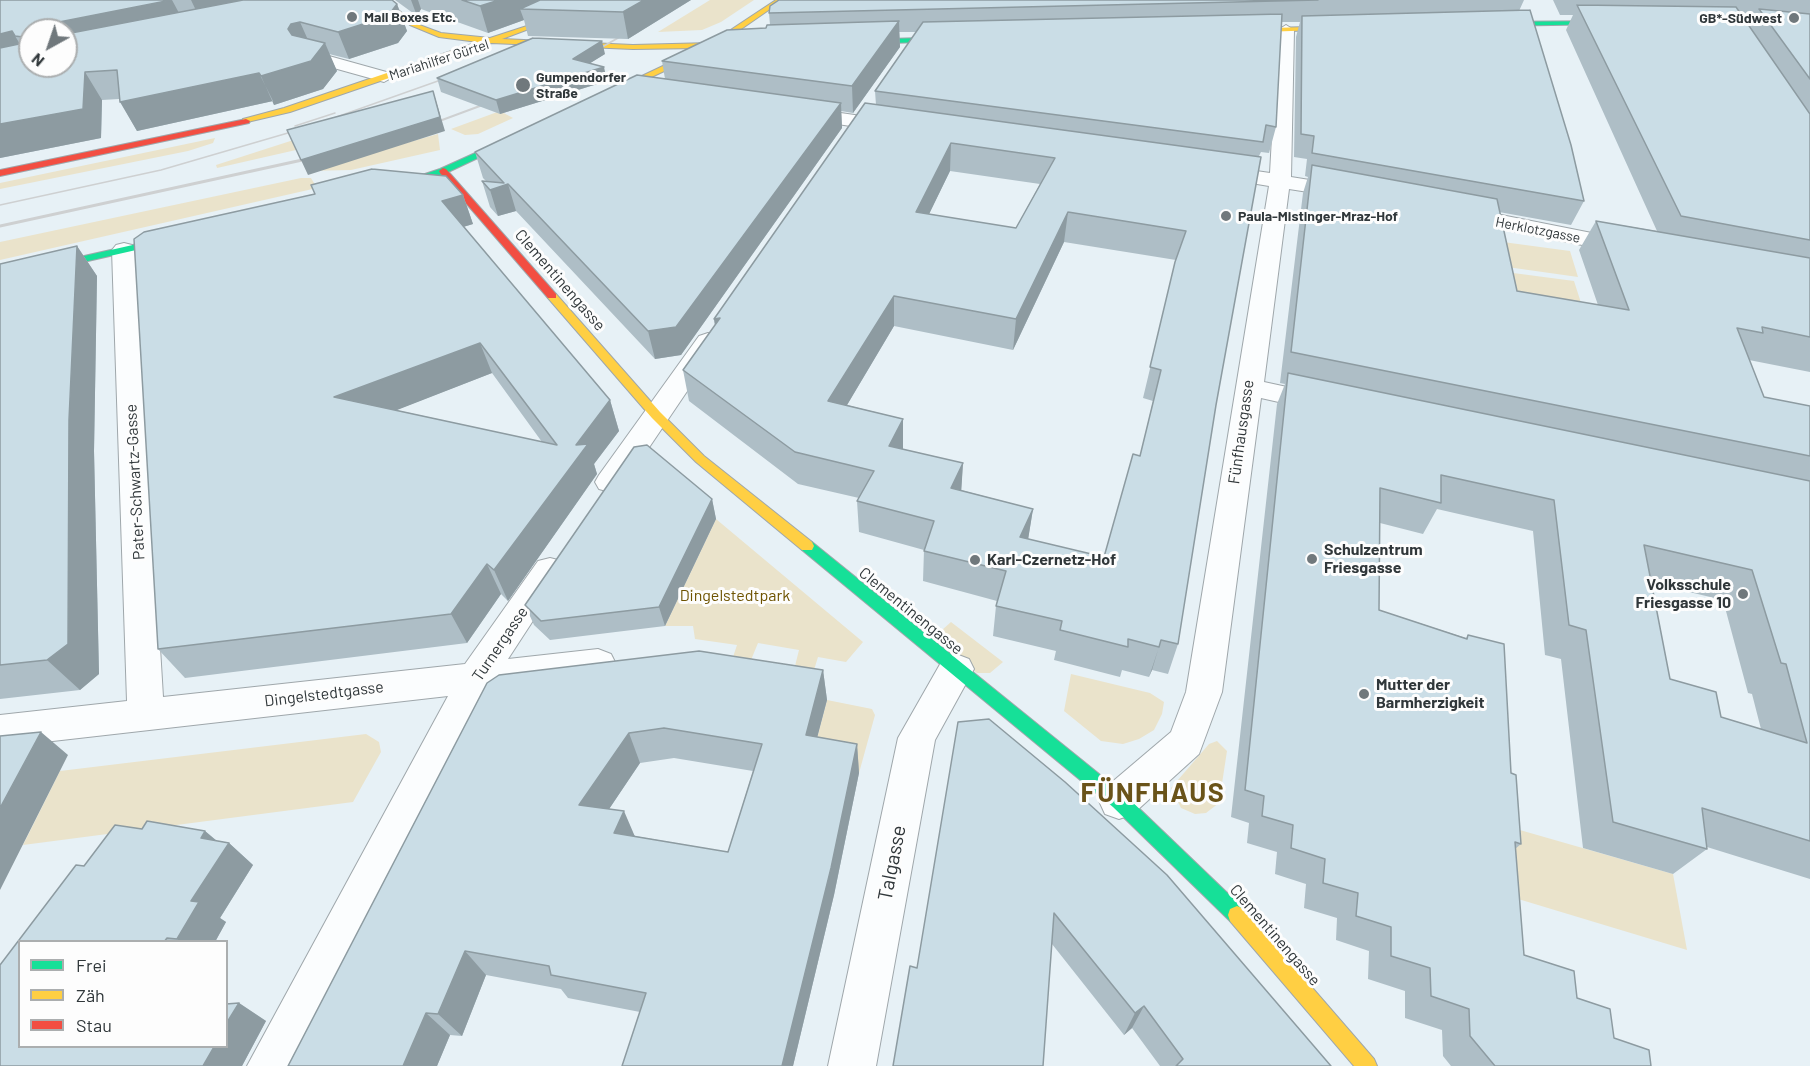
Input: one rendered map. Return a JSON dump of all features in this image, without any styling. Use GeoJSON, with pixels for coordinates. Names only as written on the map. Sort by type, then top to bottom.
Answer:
{"type":"FeatureCollection","features":[{"type":"Feature","properties":{"kind":"street"},"geometry":{"type":"LineString","coordinates":[[382,0],[412,24],[439,35],[488,41],[568,11],[587,0]]}},
{"type":"Feature","properties":{"kind":"street"},"geometry":{"type":"LineString","coordinates":[[592,103],[713,45],[780,0]]}},
{"type":"Feature","properties":{"kind":"street"},"geometry":{"type":"LineString","coordinates":[[1469,25],[1628,23]]}},
{"type":"Feature","properties":{"kind":"street"},"geometry":{"type":"LineString","coordinates":[[1227,31],[1357,27]]}},
{"type":"Feature","properties":{"kind":"street","name":"Fünfhausgasse"},"geometry":{"type":"LineString","coordinates":[[1119,801],[1186,742],[1204,692],[1280,180],[1287,30]]}},
{"type":"Feature","properties":{"kind":"street"},"geometry":{"type":"LineString","coordinates":[[843,42],[963,39]]}},
{"type":"Feature","properties":{"kind":"street","name":"Mariahilfer Gürtel"},"geometry":{"type":"LineString","coordinates":[[0,173],[225,127],[384,78],[488,41],[631,47],[750,45]]}},
{"type":"Feature","properties":{"kind":"street"},"geometry":{"type":"LineString","coordinates":[[903,59],[915,41]]}},
{"type":"Feature","properties":{"kind":"street"},"geometry":{"type":"LineString","coordinates":[[311,56],[384,78]]}},
{"type":"Feature","properties":{"kind":"street"},"geometry":{"type":"LineString","coordinates":[[624,89],[651,93]]}},
{"type":"Feature","properties":{"kind":"street"},"geometry":{"type":"LineString","coordinates":[[779,111],[866,113],[918,130]]}},
{"type":"Feature","properties":{"kind":"street"},"geometry":{"type":"LineString","coordinates":[[846,141],[866,113]]}},
{"type":"Feature","properties":{"kind":"street"},"geometry":{"type":"LineString","coordinates":[[381,190],[443,171],[528,132]]}},
{"type":"Feature","properties":{"kind":"street"},"geometry":{"type":"LineString","coordinates":[[1198,169],[1280,180],[1372,197]]}},
{"type":"Feature","properties":{"kind":"street","name":"Clementinengasse"},"geometry":{"type":"LineString","coordinates":[[443,171],[656,415],[700,459],[1119,801],[1223,899],[1367,1066]]}},
{"type":"Feature","properties":{"kind":"street","name":"Herklotzgasse"},"geometry":{"type":"LineString","coordinates":[[1443,211],[1650,252]]}},
{"type":"Feature","properties":{"kind":"street"},"geometry":{"type":"LineString","coordinates":[[0,278],[192,235]]}},
{"type":"Feature","properties":{"kind":"street","name":"Pater-Schwartz-Gasse"},"geometry":{"type":"LineString","coordinates":[[124,250],[146,715]]}},
{"type":"Feature","properties":{"kind":"street"},"geometry":{"type":"LineString","coordinates":[[597,502],[717,327]]}},
{"type":"Feature","properties":{"kind":"street"},"geometry":{"type":"LineString","coordinates":[[1248,387],[1353,409]]}},
{"type":"Feature","properties":{"kind":"street","name":"Turnergasse"},"geometry":{"type":"LineString","coordinates":[[271,1066],[477,676],[563,550]]}},
{"type":"Feature","properties":{"kind":"street","name":"Dingelstedtgasse"},"geometry":{"type":"LineString","coordinates":[[0,731],[626,661]]}},
{"type":"Feature","properties":{"kind":"street","name":"Talgasse"},"geometry":{"type":"LineString","coordinates":[[852,1066],[917,738],[956,669]]}},
{"type":"Feature","properties":{"kind":"green space"},"geometry":{"type":"Polygon","coordinates":[[[710,0],[754,0],[721,22],[702,30],[658,32],[710,0]]]}},
{"type":"Feature","properties":{"kind":"green space"},"geometry":{"type":"Polygon","coordinates":[[[500,111],[513,118],[478,134],[465,135],[451,129],[500,111]]]}},
{"type":"Feature","properties":{"kind":"green space"},"geometry":{"type":"Polygon","coordinates":[[[337,126],[293,144],[296,150],[217,168],[216,165],[337,126]]]}},
{"type":"Feature","properties":{"kind":"green space"},"geometry":{"type":"Polygon","coordinates":[[[438,134],[440,150],[351,170],[306,171],[438,134]]]}},
{"type":"Feature","properties":{"kind":"green space"},"geometry":{"type":"Polygon","coordinates":[[[215,138],[213,143],[188,151],[0,189],[0,183],[215,138]]]}},
{"type":"Feature","properties":{"kind":"green space"},"geometry":{"type":"Polygon","coordinates":[[[301,178],[311,178],[317,188],[0,260],[0,242],[301,178]]]}},
{"type":"Feature","properties":{"kind":"green space"},"geometry":{"type":"Polygon","coordinates":[[[1488,240],[1570,251],[1578,277],[1493,265],[1488,240]]]}},
{"type":"Feature","properties":{"kind":"green space"},"geometry":{"type":"Polygon","coordinates":[[[1498,271],[1574,281],[1582,306],[1504,294],[1498,271]]]}},
{"type":"Feature","properties":{"kind":"green space","name":"Dingelstedtpark"},"geometry":{"type":"Polygon","coordinates":[[[716,519],[863,642],[846,662],[818,657],[814,670],[795,666],[799,650],[758,643],[751,660],[733,657],[737,645],[695,639],[693,626],[665,626],[716,519]]]}},
{"type":"Feature","properties":{"kind":"green space"},"geometry":{"type":"Polygon","coordinates":[[[951,622],[1003,662],[990,673],[977,673],[933,638],[951,622]]]}},
{"type":"Feature","properties":{"kind":"green space"},"geometry":{"type":"Polygon","coordinates":[[[1071,674],[1150,693],[1164,702],[1162,714],[1154,730],[1139,739],[1123,744],[1101,741],[1064,711],[1071,674]]]}},
{"type":"Feature","properties":{"kind":"green space"},"geometry":{"type":"Polygon","coordinates":[[[827,700],[872,709],[875,715],[859,773],[810,765],[827,700]]]}},
{"type":"Feature","properties":{"kind":"green space"},"geometry":{"type":"Polygon","coordinates":[[[366,734],[379,742],[381,752],[353,802],[23,845],[60,771],[366,734]]]}},
{"type":"Feature","properties":{"kind":"green space"},"geometry":{"type":"Polygon","coordinates":[[[1217,741],[1227,751],[1219,803],[1206,813],[1195,814],[1181,808],[1171,788],[1209,744],[1217,741]]]}},
{"type":"Feature","properties":{"kind":"green space"},"geometry":{"type":"Polygon","coordinates":[[[1492,822],[1673,874],[1687,950],[1495,892],[1492,822]]]}},
{"type":"Feature","properties":{"kind":"building"},"geometry":{"type":"Polygon","coordinates":[[[0,0],[171,0],[78,18],[18,18],[18,36],[12,31],[0,34],[0,0]]]}},
{"type":"Feature","properties":{"kind":"building"},"geometry":{"type":"Polygon","coordinates":[[[243,0],[392,0],[397,4],[388,16],[338,32],[300,22],[291,24],[288,29],[292,35],[325,43],[311,61],[261,76],[259,73],[120,102],[117,70],[85,72],[83,109],[0,124],[0,48],[18,44],[18,78],[78,78],[78,32],[243,0]]]}},
{"type":"Feature","properties":{"kind":"building"},"geometry":{"type":"Polygon","coordinates":[[[462,0],[499,0],[480,6],[462,0]]]}},
{"type":"Feature","properties":{"kind":"building"},"geometry":{"type":"Polygon","coordinates":[[[540,0],[644,0],[623,12],[520,9],[540,0]]]}},
{"type":"Feature","properties":{"kind":"building"},"geometry":{"type":"Polygon","coordinates":[[[779,0],[1318,0],[769,13],[770,6],[779,0]]]}},
{"type":"Feature","properties":{"kind":"building"},"geometry":{"type":"Polygon","coordinates":[[[1577,5],[1736,7],[1810,114],[1810,240],[1681,216],[1577,5]]]}},
{"type":"Feature","properties":{"kind":"building"},"geometry":{"type":"Polygon","coordinates":[[[1759,9],[1810,14],[1810,79],[1759,9]]]}},
{"type":"Feature","properties":{"kind":"building"},"geometry":{"type":"Polygon","coordinates":[[[1530,10],[1571,145],[1584,201],[1312,153],[1314,136],[1301,134],[1302,16],[1530,10]]]}},
{"type":"Feature","properties":{"kind":"building"},"geometry":{"type":"Polygon","coordinates":[[[1282,14],[1276,127],[1266,125],[1263,142],[875,91],[923,22],[1282,14]]]}},
{"type":"Feature","properties":{"kind":"building"},"geometry":{"type":"Polygon","coordinates":[[[899,21],[852,86],[662,61],[727,30],[766,28],[767,25],[899,21]]]}},
{"type":"Feature","properties":{"kind":"building"},"geometry":{"type":"Polygon","coordinates":[[[533,38],[602,41],[573,59],[604,67],[496,100],[437,78],[533,38]]]}},
{"type":"Feature","properties":{"kind":"building"},"geometry":{"type":"Polygon","coordinates":[[[637,75],[841,103],[676,327],[648,331],[508,184],[490,190],[482,181],[504,183],[475,152],[637,75]]]}},
{"type":"Feature","properties":{"kind":"building"},"geometry":{"type":"Polygon","coordinates":[[[433,91],[440,117],[301,160],[287,130],[433,91]]]}},
{"type":"Feature","properties":{"kind":"building"},"geometry":{"type":"Polygon","coordinates":[[[865,103],[1261,157],[1216,405],[1178,644],[1161,640],[1159,647],[1128,639],[1128,647],[1060,630],[1062,621],[996,606],[1006,571],[924,551],[934,521],[857,501],[874,471],[795,452],[683,370],[720,318],[714,319],[865,103]],[[951,143],[916,212],[1016,228],[1055,158],[951,143]],[[1068,212],[1016,319],[894,296],[828,401],[903,419],[889,446],[963,463],[951,488],[1033,509],[1020,537],[1104,557],[1133,454],[1140,456],[1161,370],[1150,367],[1175,262],[1186,231],[1068,212]]]}},
{"type":"Feature","properties":{"kind":"building"},"geometry":{"type":"Polygon","coordinates":[[[1312,165],[1497,199],[1517,291],[1629,310],[1596,221],[1810,258],[1810,337],[1762,327],[1763,333],[1737,328],[1764,397],[1810,406],[1810,456],[1291,352],[1312,165]]]}},
{"type":"Feature","properties":{"kind":"building"},"geometry":{"type":"Polygon","coordinates":[[[372,169],[446,176],[463,195],[442,201],[610,400],[576,445],[588,444],[494,570],[487,564],[451,614],[158,649],[134,239],[144,232],[315,194],[311,185],[372,169]],[[480,343],[334,397],[557,445],[480,343]]]}},
{"type":"Feature","properties":{"kind":"building"},"geometry":{"type":"Polygon","coordinates":[[[77,246],[69,420],[68,644],[47,660],[0,665],[0,264],[77,246]]]}},
{"type":"Feature","properties":{"kind":"building"},"geometry":{"type":"Polygon","coordinates":[[[1288,373],[1810,481],[1810,841],[1702,808],[1707,849],[1613,822],[1586,630],[1569,625],[1554,500],[1441,475],[1441,503],[1380,488],[1379,610],[1467,639],[1468,635],[1504,644],[1511,773],[1516,775],[1521,844],[1515,842],[1524,955],[1574,971],[1577,998],[1610,1009],[1614,1038],[1649,1050],[1651,1066],[1495,1066],[1470,1036],[1469,1009],[1431,996],[1430,968],[1391,956],[1391,927],[1356,916],[1358,893],[1323,883],[1325,859],[1291,848],[1293,825],[1262,816],[1264,796],[1245,790],[1288,373]],[[1644,545],[1670,679],[1716,692],[1721,717],[1807,743],[1786,664],[1781,663],[1752,570],[1644,545]]]}},
{"type":"Feature","properties":{"kind":"building"},"geometry":{"type":"Polygon","coordinates":[[[647,445],[712,499],[659,607],[541,621],[525,605],[634,447],[647,445]]]}},
{"type":"Feature","properties":{"kind":"building"},"geometry":{"type":"Polygon","coordinates":[[[699,651],[823,670],[806,735],[857,744],[831,868],[782,1066],[622,1066],[646,993],[551,975],[549,966],[465,951],[438,1014],[426,1013],[403,1066],[288,1066],[487,683],[499,675],[699,651]],[[664,728],[629,733],[579,805],[624,811],[614,833],[728,852],[762,744],[664,728]]]}},
{"type":"Feature","properties":{"kind":"building"},"geometry":{"type":"Polygon","coordinates":[[[989,719],[1065,782],[1167,875],[1331,1066],[1176,1066],[1183,1059],[1144,1006],[1135,1013],[1054,913],[1043,1066],[893,1066],[910,966],[917,968],[958,722],[989,719]]]}},
{"type":"Feature","properties":{"kind":"building"},"geometry":{"type":"Polygon","coordinates":[[[41,732],[0,808],[0,736],[41,732]]]}},
{"type":"Feature","properties":{"kind":"building"},"geometry":{"type":"Polygon","coordinates":[[[147,821],[205,831],[201,838],[229,843],[191,901],[199,902],[177,939],[19,940],[76,865],[84,866],[115,825],[142,829],[147,821]]]}},
{"type":"Feature","properties":{"kind":"building"},"geometry":{"type":"Polygon","coordinates":[[[18,941],[18,1048],[213,1048],[203,1066],[0,1066],[0,965],[18,941]]]}},
{"type":"Feature","properties":{"kind":"building"},"geometry":{"type":"Polygon","coordinates":[[[239,1003],[228,1021],[228,1004],[239,1003]]]}},
{"type":"Feature","properties":{"kind":"tram line"},"geometry":{"type":"LineString","coordinates":[[328,120],[452,76]]}},
{"type":"Feature","properties":{"kind":"tram line"},"geometry":{"type":"LineString","coordinates":[[295,126],[335,113]]}},
{"type":"Feature","properties":{"kind":"tram line"},"geometry":{"type":"LineString","coordinates":[[0,205],[161,170],[305,128]]}},
{"type":"Feature","properties":{"kind":"railway"},"geometry":{"type":"LineString","coordinates":[[588,55],[632,30]]}},
{"type":"Feature","properties":{"kind":"railway"},"geometry":{"type":"LineString","coordinates":[[426,126],[496,100]]}},
{"type":"Feature","properties":{"kind":"railway"},"geometry":{"type":"LineString","coordinates":[[0,226],[316,157]]}},
{"type":"Feature","properties":{"kind":"traffic: fast"},"geometry":{"type":"LineString","coordinates":[[1488,24],[1614,23]]}},
{"type":"Feature","properties":{"kind":"traffic: fast"},"geometry":{"type":"LineString","coordinates":[[856,42],[954,39]]}},
{"type":"Feature","properties":{"kind":"traffic: fast"},"geometry":{"type":"LineString","coordinates":[[391,187],[443,171],[516,138]]}},
{"type":"Feature","properties":{"kind":"traffic: fast"},"geometry":{"type":"LineString","coordinates":[[0,278],[177,238]]}},
{"type":"Feature","properties":{"kind":"traffic: fast"},"geometry":{"type":"LineString","coordinates":[[807,546],[1119,801],[1237,915]]}},
{"type":"Feature","properties":{"kind":"traffic: slow"},"geometry":{"type":"LineString","coordinates":[[382,0],[412,24],[439,35],[461,39],[633,47],[738,45]]}},
{"type":"Feature","properties":{"kind":"traffic: slow"},"geometry":{"type":"LineString","coordinates":[[246,121],[287,110],[532,26],[587,0]]}},
{"type":"Feature","properties":{"kind":"traffic: slow"},"geometry":{"type":"LineString","coordinates":[[609,95],[713,45],[780,0]]}},
{"type":"Feature","properties":{"kind":"traffic: slow"},"geometry":{"type":"LineString","coordinates":[[1236,31],[1344,28]]}},
{"type":"Feature","properties":{"kind":"traffic: slow"},"geometry":{"type":"LineString","coordinates":[[552,296],[656,415],[700,459],[807,546]]}},
{"type":"Feature","properties":{"kind":"traffic: slow"},"geometry":{"type":"LineString","coordinates":[[1237,915],[1367,1066]]}},
{"type":"Feature","properties":{"kind":"traffic: jam"},"geometry":{"type":"LineString","coordinates":[[0,173],[246,121]]}},
{"type":"Feature","properties":{"kind":"traffic: jam"},"geometry":{"type":"LineString","coordinates":[[443,171],[552,296]]}},
{"type":"Feature","properties":{"kind":"place","name":"Mail Boxes Etc."},"geometry":{"type":"Point","coordinates":[352,17]}},
{"type":"Feature","properties":{"kind":"place","name":"GB*-Südwest"},"geometry":{"type":"Point","coordinates":[1794,18]}},
{"type":"Feature","properties":{"kind":"place","name":"Gumpendorfer Straße"},"geometry":{"type":"Point","coordinates":[523,85]}},
{"type":"Feature","properties":{"kind":"place","name":"Paula-Mistinger-Mraz-Hof"},"geometry":{"type":"Point","coordinates":[1226,216]}},
{"type":"Feature","properties":{"kind":"place","name":"Schulzentrum Friesgasse"},"geometry":{"type":"Point","coordinates":[1312,559]}},
{"type":"Feature","properties":{"kind":"place","name":"Karl-Czernetz-Hof"},"geometry":{"type":"Point","coordinates":[975,560]}},
{"type":"Feature","properties":{"kind":"place","name":"Volksschule Friesgasse 10"},"geometry":{"type":"Point","coordinates":[1743,594]}},
{"type":"Feature","properties":{"kind":"place","name":"Mutter der Barmherzigkeit"},"geometry":{"type":"Point","coordinates":[1364,694]}},
{"type":"Feature","properties":{"kind":"district","name":"FÜNFHAUS"},"geometry":{"type":"Point","coordinates":[1153,793]}}]}
